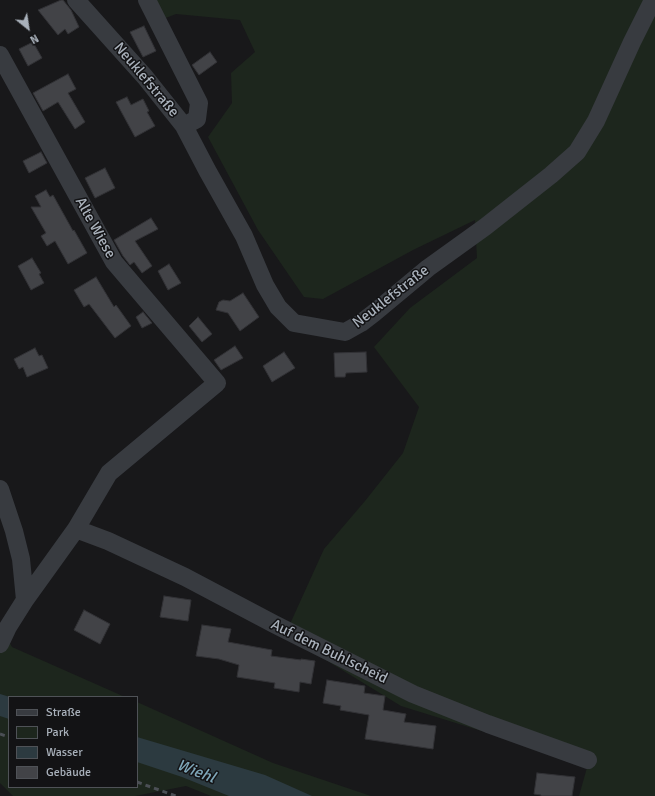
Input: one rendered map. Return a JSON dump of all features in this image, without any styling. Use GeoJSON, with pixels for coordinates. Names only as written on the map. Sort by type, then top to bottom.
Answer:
{"type":"FeatureCollection","features":[{"type":"Feature","properties":{"kind":"street","name":"Neuklefstraße"},"geometry":{"type":"LineString","coordinates":[[76,0],[145,77],[184,126],[244,236],[265,285],[278,307],[294,323],[345,332],[361,323],[428,268],[485,227],[551,175],[577,152],[596,121],[653,0]]}},
{"type":"Feature","properties":{"kind":"street"},"geometry":{"type":"LineString","coordinates":[[147,0],[199,103],[197,119],[184,126]]}},
{"type":"Feature","properties":{"kind":"street","name":"Alte Wiese"},"geometry":{"type":"LineString","coordinates":[[0,55],[114,262],[217,383],[109,473],[76,529]]}},
{"type":"Feature","properties":{"kind":"street"},"geometry":{"type":"LineString","coordinates":[[0,489],[14,531],[21,559],[25,600]]}},
{"type":"Feature","properties":{"kind":"street"},"geometry":{"type":"LineString","coordinates":[[0,644],[8,627],[25,600],[76,529]]}},
{"type":"Feature","properties":{"kind":"street","name":"Auf dem Buhlscheid"},"geometry":{"type":"LineString","coordinates":[[76,529],[108,540],[185,577],[274,624],[414,694],[488,724],[588,760]]}},
{"type":"Feature","properties":{"kind":"green space"},"geometry":{"type":"Polygon","coordinates":[[[139,0],[655,0],[655,796],[579,796],[588,764],[401,706],[285,635],[324,549],[403,453],[419,407],[374,347],[410,308],[477,258],[475,220],[413,250],[323,299],[304,297],[258,230],[208,137],[232,103],[231,73],[255,52],[240,20],[176,14],[150,24],[139,0]]]}},
{"type":"Feature","properties":{"kind":"green space"},"geometry":{"type":"Polygon","coordinates":[[[0,625],[12,647],[123,696],[8,696],[8,788],[138,788],[138,702],[273,763],[371,796],[211,796],[186,786],[135,796],[13,796],[0,783],[0,625]]]}},
{"type":"Feature","properties":{"kind":"water"},"geometry":{"type":"Polygon","coordinates":[[[0,694],[8,696],[8,719],[0,716],[0,694]]]}},
{"type":"Feature","properties":{"kind":"water","name":"Wiehl"},"geometry":{"type":"Polygon","coordinates":[[[138,737],[265,775],[312,796],[229,796],[182,777],[138,762],[138,737]]]}},
{"type":"Feature","properties":{"kind":"building"},"geometry":{"type":"Polygon","coordinates":[[[63,0],[71,10],[79,27],[68,34],[65,29],[58,35],[38,10],[63,0]]]}},
{"type":"Feature","properties":{"kind":"building"},"geometry":{"type":"Polygon","coordinates":[[[144,26],[156,51],[143,57],[130,32],[144,26]]]}},
{"type":"Feature","properties":{"kind":"building"},"geometry":{"type":"Polygon","coordinates":[[[33,42],[42,58],[28,66],[19,49],[33,42]]]}},
{"type":"Feature","properties":{"kind":"building"},"geometry":{"type":"Polygon","coordinates":[[[210,52],[217,62],[199,75],[192,65],[210,52]]]}},
{"type":"Feature","properties":{"kind":"building"},"geometry":{"type":"Polygon","coordinates":[[[68,74],[76,89],[68,93],[85,122],[75,129],[58,102],[43,111],[33,93],[68,74]]]}},
{"type":"Feature","properties":{"kind":"building"},"geometry":{"type":"Polygon","coordinates":[[[127,97],[131,105],[143,99],[149,111],[147,112],[155,126],[135,137],[116,102],[127,97]]]}},
{"type":"Feature","properties":{"kind":"building"},"geometry":{"type":"Polygon","coordinates":[[[41,152],[47,163],[29,173],[23,161],[41,152]]]}},
{"type":"Feature","properties":{"kind":"building"},"geometry":{"type":"Polygon","coordinates":[[[105,168],[115,188],[95,198],[85,178],[105,168]]]}},
{"type":"Feature","properties":{"kind":"building"},"geometry":{"type":"Polygon","coordinates":[[[46,190],[50,197],[53,195],[87,253],[68,264],[55,241],[47,246],[41,236],[46,233],[31,207],[41,207],[35,196],[46,190]]]}},
{"type":"Feature","properties":{"kind":"building"},"geometry":{"type":"Polygon","coordinates":[[[151,218],[158,229],[135,241],[152,266],[142,273],[134,262],[130,265],[114,240],[151,218]]]}},
{"type":"Feature","properties":{"kind":"building"},"geometry":{"type":"Polygon","coordinates":[[[32,258],[41,273],[39,274],[44,283],[31,290],[18,266],[32,258]]]}},
{"type":"Feature","properties":{"kind":"building"},"geometry":{"type":"Polygon","coordinates":[[[169,264],[181,283],[168,290],[158,271],[169,264]]]}},
{"type":"Feature","properties":{"kind":"building"},"geometry":{"type":"Polygon","coordinates":[[[96,277],[114,307],[116,305],[131,326],[115,338],[89,304],[84,307],[74,290],[96,277]]]}},
{"type":"Feature","properties":{"kind":"building"},"geometry":{"type":"Polygon","coordinates":[[[243,293],[259,317],[240,331],[228,313],[216,310],[219,302],[223,300],[230,301],[243,293]]]}},
{"type":"Feature","properties":{"kind":"building"},"geometry":{"type":"Polygon","coordinates":[[[143,312],[152,323],[142,328],[136,317],[143,312]]]}},
{"type":"Feature","properties":{"kind":"building"},"geometry":{"type":"Polygon","coordinates":[[[198,317],[212,334],[202,342],[189,326],[198,317]]]}},
{"type":"Feature","properties":{"kind":"building"},"geometry":{"type":"Polygon","coordinates":[[[235,346],[243,358],[221,370],[214,360],[235,346]]]}},
{"type":"Feature","properties":{"kind":"building"},"geometry":{"type":"Polygon","coordinates":[[[35,348],[39,356],[42,355],[48,368],[27,377],[23,367],[19,369],[14,359],[35,348]]]}},
{"type":"Feature","properties":{"kind":"building"},"geometry":{"type":"Polygon","coordinates":[[[284,352],[295,368],[272,382],[263,366],[284,352]]]}},
{"type":"Feature","properties":{"kind":"building"},"geometry":{"type":"Polygon","coordinates":[[[366,352],[367,372],[346,373],[345,377],[335,377],[334,353],[366,352]]]}},
{"type":"Feature","properties":{"kind":"building"},"geometry":{"type":"Polygon","coordinates":[[[164,596],[191,600],[188,621],[160,617],[164,596]]]}},
{"type":"Feature","properties":{"kind":"building"},"geometry":{"type":"Polygon","coordinates":[[[84,610],[110,624],[100,644],[74,630],[84,610]]]}},
{"type":"Feature","properties":{"kind":"building"},"geometry":{"type":"Polygon","coordinates":[[[202,625],[231,629],[228,642],[272,650],[271,656],[315,661],[311,684],[300,682],[299,692],[274,688],[275,683],[237,677],[239,665],[219,659],[196,656],[202,625]]]}},
{"type":"Feature","properties":{"kind":"building"},"geometry":{"type":"Polygon","coordinates":[[[327,680],[365,686],[364,693],[385,696],[383,710],[406,714],[404,722],[436,726],[433,749],[365,739],[369,715],[340,710],[341,706],[323,703],[327,680]]]}},
{"type":"Feature","properties":{"kind":"building"},"geometry":{"type":"Polygon","coordinates":[[[537,773],[575,777],[572,796],[541,796],[534,794],[537,773]]]}},
{"type":"Feature","properties":{"kind":"railway"},"geometry":{"type":"LineString","coordinates":[[0,734],[8,737]]}},
{"type":"Feature","properties":{"kind":"railway"},"geometry":{"type":"LineString","coordinates":[[138,782],[176,796]]}}]}
